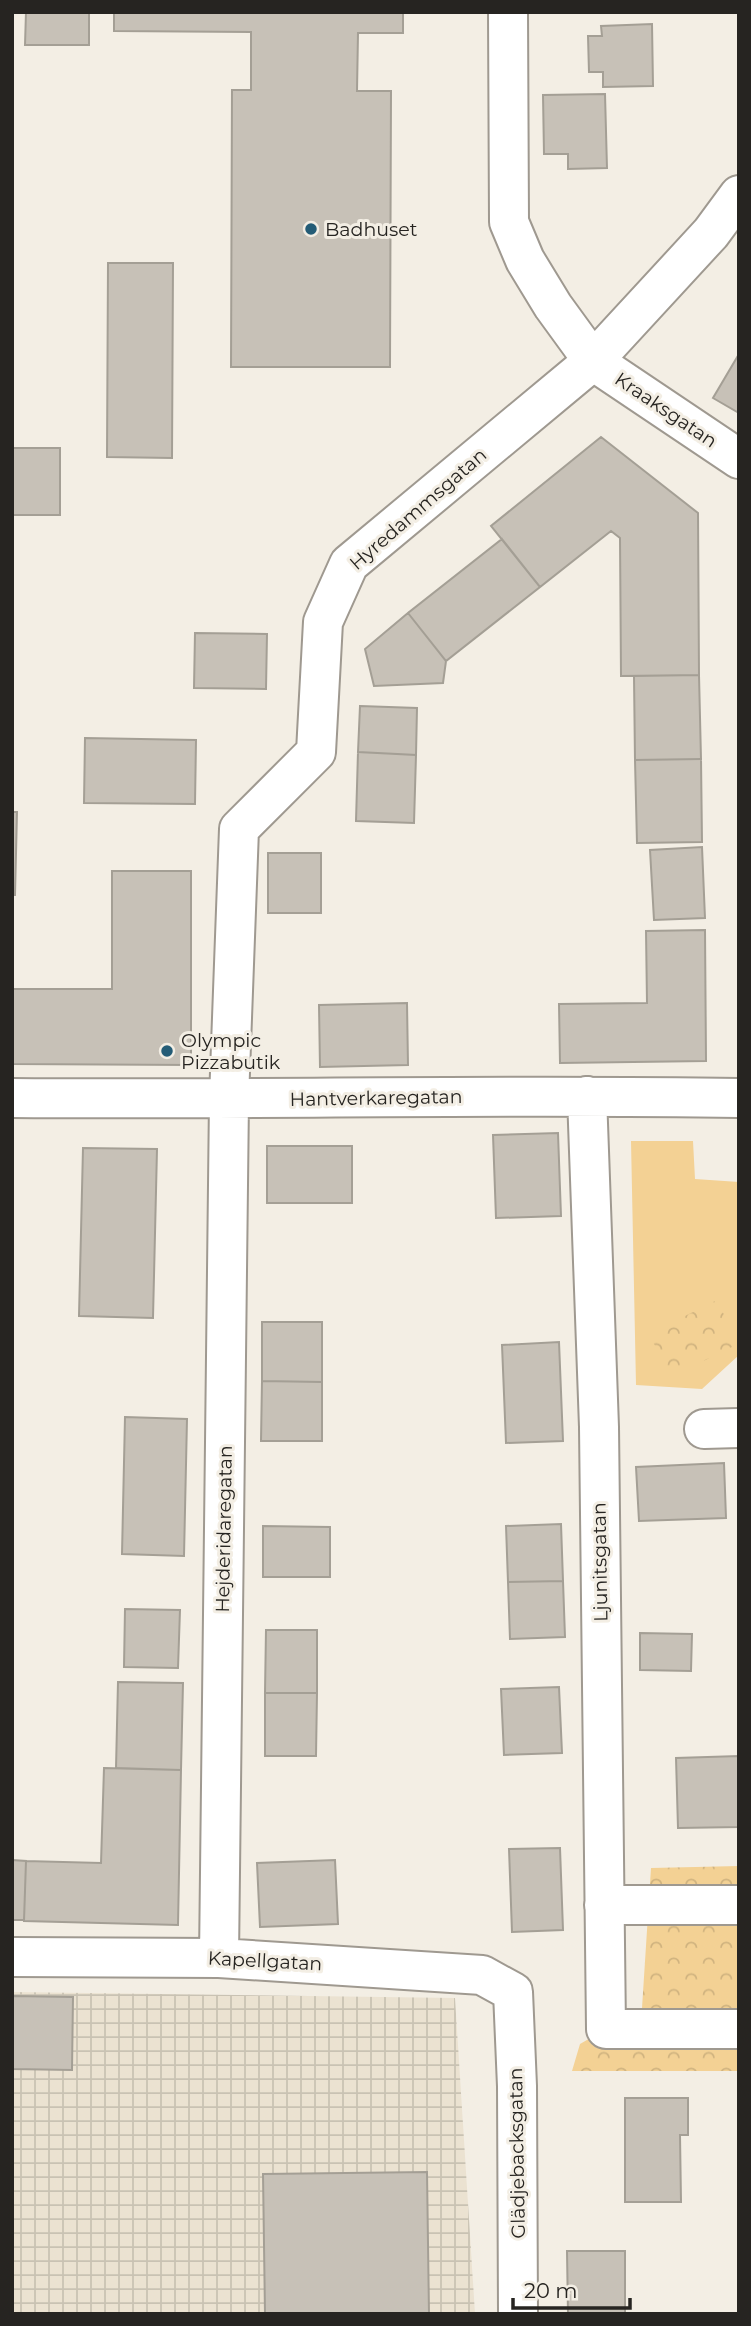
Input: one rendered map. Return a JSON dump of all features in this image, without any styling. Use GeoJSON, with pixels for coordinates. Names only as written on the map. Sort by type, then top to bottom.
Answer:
{"type":"FeatureCollection","features":[{"type":"Feature","properties":{"kind":"street"},"geometry":{"type":"LineString","coordinates":[[508,12],[509,222],[525,260],[593,361]]}},
{"type":"Feature","properties":{"kind":"street","name":"Hyredammsgatan"},"geometry":{"type":"LineString","coordinates":[[229,1100],[239,829],[316,752],[323,622],[349,564],[593,361],[711,233],[739,195]]}},
{"type":"Feature","properties":{"kind":"street","name":"Kraaksgatan"},"geometry":{"type":"LineString","coordinates":[[593,361],[739,459]]}},
{"type":"Feature","properties":{"kind":"street","name":"Ljunitsgatan"},"geometry":{"type":"LineString","coordinates":[[587,1096],[599,1427],[606,2029],[739,2029]]}},
{"type":"Feature","properties":{"kind":"street","name":"Hantverkaregatan"},"geometry":{"type":"LineString","coordinates":[[12,1098],[739,1098]]}},
{"type":"Feature","properties":{"kind":"street","name":"Hejderidaregatan"},"geometry":{"type":"LineString","coordinates":[[219,1958],[229,1100]]}},
{"type":"Feature","properties":{"kind":"street"},"geometry":{"type":"LineString","coordinates":[[604,1905],[739,1905]]}},
{"type":"Feature","properties":{"kind":"street","name":"Kapellgatan"},"geometry":{"type":"LineString","coordinates":[[12,1957],[219,1958],[482,1975],[513,1992]]}},
{"type":"Feature","properties":{"kind":"street","name":"Glädjebacksgatan"},"geometry":{"type":"LineString","coordinates":[[513,1992],[517,2086],[518,2314]]}},
{"type":"Feature","properties":{"kind":"shaded area"},"geometry":{"type":"Polygon","coordinates":[[[12,1992],[455,1998],[475,2314],[12,2314],[12,1992]]]}},
{"type":"Feature","properties":{"kind":"green space"},"geometry":{"type":"Polygon","coordinates":[[[631,1141],[693,1141],[695,1179],[739,1182],[739,1355],[702,1389],[636,1385],[631,1141]]]}},
{"type":"Feature","properties":{"kind":"green space"},"geometry":{"type":"Polygon","coordinates":[[[717,1300],[738,1344],[671,1377],[649,1334],[717,1300]]]}},
{"type":"Feature","properties":{"kind":"green space"},"geometry":{"type":"Polygon","coordinates":[[[739,1866],[739,2071],[572,2071],[580,2044],[642,2008],[651,1868],[739,1866]]]}},
{"type":"Feature","properties":{"kind":"building"},"geometry":{"type":"Polygon","coordinates":[[[26,12],[89,12],[89,45],[25,45],[26,12]]]}},
{"type":"Feature","properties":{"kind":"building","name":"Badhuset"},"geometry":{"type":"Polygon","coordinates":[[[114,12],[403,12],[403,33],[358,33],[357,91],[391,91],[390,367],[231,367],[232,90],[251,90],[251,32],[114,31],[114,12]]]}},
{"type":"Feature","properties":{"kind":"building"},"geometry":{"type":"Polygon","coordinates":[[[652,24],[653,86],[603,87],[603,72],[589,72],[588,36],[602,36],[601,26],[652,24]]]}},
{"type":"Feature","properties":{"kind":"building"},"geometry":{"type":"Polygon","coordinates":[[[605,94],[607,168],[568,169],[568,154],[544,154],[543,95],[605,94]]]}},
{"type":"Feature","properties":{"kind":"building"},"geometry":{"type":"Polygon","coordinates":[[[108,263],[173,263],[172,458],[107,457],[108,263]]]}},
{"type":"Feature","properties":{"kind":"building"},"geometry":{"type":"Polygon","coordinates":[[[739,354],[739,413],[713,398],[739,354]]]}},
{"type":"Feature","properties":{"kind":"building"},"geometry":{"type":"Polygon","coordinates":[[[601,437],[698,513],[699,675],[621,676],[620,538],[611,531],[540,587],[491,526],[601,437]]]}},
{"type":"Feature","properties":{"kind":"building"},"geometry":{"type":"Polygon","coordinates":[[[12,448],[60,448],[60,515],[12,515],[12,448]]]}},
{"type":"Feature","properties":{"kind":"building"},"geometry":{"type":"Polygon","coordinates":[[[502,539],[540,587],[446,661],[408,613],[502,539]]]}},
{"type":"Feature","properties":{"kind":"building"},"geometry":{"type":"Polygon","coordinates":[[[408,613],[446,661],[443,683],[374,686],[365,649],[408,613]]]}},
{"type":"Feature","properties":{"kind":"building"},"geometry":{"type":"Polygon","coordinates":[[[195,633],[267,634],[266,689],[194,688],[195,633]]]}},
{"type":"Feature","properties":{"kind":"building"},"geometry":{"type":"Polygon","coordinates":[[[699,675],[701,759],[635,760],[634,676],[699,675]]]}},
{"type":"Feature","properties":{"kind":"building"},"geometry":{"type":"Polygon","coordinates":[[[360,706],[417,708],[416,755],[358,752],[360,706]]]}},
{"type":"Feature","properties":{"kind":"building"},"geometry":{"type":"Polygon","coordinates":[[[85,738],[196,740],[195,804],[84,803],[85,738]]]}},
{"type":"Feature","properties":{"kind":"building"},"geometry":{"type":"Polygon","coordinates":[[[358,752],[416,755],[414,823],[356,821],[358,752]]]}},
{"type":"Feature","properties":{"kind":"building"},"geometry":{"type":"Polygon","coordinates":[[[701,759],[702,842],[637,843],[635,760],[701,759]]]}},
{"type":"Feature","properties":{"kind":"building"},"geometry":{"type":"Polygon","coordinates":[[[12,812],[17,812],[15,895],[12,895],[12,812]]]}},
{"type":"Feature","properties":{"kind":"building"},"geometry":{"type":"Polygon","coordinates":[[[702,847],[705,918],[654,920],[650,850],[702,847]]]}},
{"type":"Feature","properties":{"kind":"building"},"geometry":{"type":"Polygon","coordinates":[[[268,853],[321,853],[321,913],[268,913],[268,853]]]}},
{"type":"Feature","properties":{"kind":"building"},"geometry":{"type":"Polygon","coordinates":[[[112,871],[191,871],[191,1065],[12,1064],[12,989],[112,989],[112,871]]]}},
{"type":"Feature","properties":{"kind":"building"},"geometry":{"type":"Polygon","coordinates":[[[705,930],[706,1061],[560,1063],[559,1004],[647,1003],[646,931],[705,930]]]}},
{"type":"Feature","properties":{"kind":"building"},"geometry":{"type":"Polygon","coordinates":[[[407,1003],[408,1065],[320,1067],[319,1005],[407,1003]]]}},
{"type":"Feature","properties":{"kind":"building"},"geometry":{"type":"Polygon","coordinates":[[[558,1133],[561,1216],[496,1218],[493,1135],[558,1133]]]}},
{"type":"Feature","properties":{"kind":"building"},"geometry":{"type":"Polygon","coordinates":[[[267,1146],[352,1146],[352,1203],[267,1203],[267,1146]]]}},
{"type":"Feature","properties":{"kind":"building"},"geometry":{"type":"Polygon","coordinates":[[[83,1148],[157,1149],[153,1318],[79,1316],[83,1148]]]}},
{"type":"Feature","properties":{"kind":"building"},"geometry":{"type":"Polygon","coordinates":[[[262,1322],[322,1322],[322,1382],[262,1381],[262,1322]]]}},
{"type":"Feature","properties":{"kind":"building"},"geometry":{"type":"Polygon","coordinates":[[[559,1342],[563,1441],[506,1443],[502,1345],[559,1342]]]}},
{"type":"Feature","properties":{"kind":"building"},"geometry":{"type":"Polygon","coordinates":[[[262,1381],[322,1382],[322,1441],[261,1441],[262,1381]]]}},
{"type":"Feature","properties":{"kind":"building"},"geometry":{"type":"Polygon","coordinates":[[[125,1417],[187,1419],[184,1556],[122,1554],[125,1417]]]}},
{"type":"Feature","properties":{"kind":"building"},"geometry":{"type":"Polygon","coordinates":[[[724,1463],[726,1518],[639,1521],[636,1467],[724,1463]]]}},
{"type":"Feature","properties":{"kind":"building"},"geometry":{"type":"Polygon","coordinates":[[[561,1524],[563,1581],[508,1582],[506,1526],[561,1524]]]}},
{"type":"Feature","properties":{"kind":"building"},"geometry":{"type":"Polygon","coordinates":[[[263,1526],[330,1527],[330,1577],[263,1577],[263,1526]]]}},
{"type":"Feature","properties":{"kind":"building"},"geometry":{"type":"Polygon","coordinates":[[[563,1581],[565,1637],[510,1639],[508,1582],[563,1581]]]}},
{"type":"Feature","properties":{"kind":"building"},"geometry":{"type":"Polygon","coordinates":[[[125,1609],[180,1610],[178,1668],[124,1667],[125,1609]]]}},
{"type":"Feature","properties":{"kind":"building"},"geometry":{"type":"Polygon","coordinates":[[[266,1630],[317,1630],[317,1693],[265,1693],[266,1630]]]}},
{"type":"Feature","properties":{"kind":"building"},"geometry":{"type":"Polygon","coordinates":[[[640,1633],[692,1634],[691,1671],[640,1670],[640,1633]]]}},
{"type":"Feature","properties":{"kind":"building"},"geometry":{"type":"Polygon","coordinates":[[[118,1682],[183,1683],[181,1770],[116,1768],[118,1682]]]}},
{"type":"Feature","properties":{"kind":"building"},"geometry":{"type":"Polygon","coordinates":[[[559,1687],[562,1753],[504,1755],[501,1689],[559,1687]]]}},
{"type":"Feature","properties":{"kind":"building"},"geometry":{"type":"Polygon","coordinates":[[[265,1693],[317,1693],[316,1756],[265,1756],[265,1693]]]}},
{"type":"Feature","properties":{"kind":"building"},"geometry":{"type":"Polygon","coordinates":[[[739,1756],[739,1827],[678,1828],[676,1758],[739,1756]]]}},
{"type":"Feature","properties":{"kind":"building"},"geometry":{"type":"Polygon","coordinates":[[[104,1768],[181,1770],[178,1925],[24,1921],[26,1861],[101,1863],[104,1768]]]}},
{"type":"Feature","properties":{"kind":"building"},"geometry":{"type":"Polygon","coordinates":[[[560,1848],[563,1930],[512,1932],[509,1849],[560,1848]]]}},
{"type":"Feature","properties":{"kind":"building"},"geometry":{"type":"Polygon","coordinates":[[[12,1860],[26,1861],[24,1920],[12,1920],[12,1860]]]}},
{"type":"Feature","properties":{"kind":"building"},"geometry":{"type":"Polygon","coordinates":[[[335,1860],[338,1924],[260,1927],[257,1863],[335,1860]]]}},
{"type":"Feature","properties":{"kind":"building"},"geometry":{"type":"Polygon","coordinates":[[[12,1996],[73,1997],[72,2070],[12,2069],[12,1996]]]}},
{"type":"Feature","properties":{"kind":"building"},"geometry":{"type":"Polygon","coordinates":[[[625,2098],[688,2098],[688,2135],[680,2135],[681,2202],[625,2202],[625,2098]]]}},
{"type":"Feature","properties":{"kind":"building"},"geometry":{"type":"Polygon","coordinates":[[[427,2172],[429,2314],[265,2314],[263,2174],[427,2172]]]}},
{"type":"Feature","properties":{"kind":"building"},"geometry":{"type":"Polygon","coordinates":[[[567,2251],[625,2251],[625,2314],[568,2314],[567,2251]]]}},
{"type":"Feature","properties":{"kind":"place","name":"Badhuset"},"geometry":{"type":"Point","coordinates":[311,229]}},
{"type":"Feature","properties":{"kind":"place","name":"Olympic Pizzabutik"},"geometry":{"type":"Point","coordinates":[167,1051]}}]}
